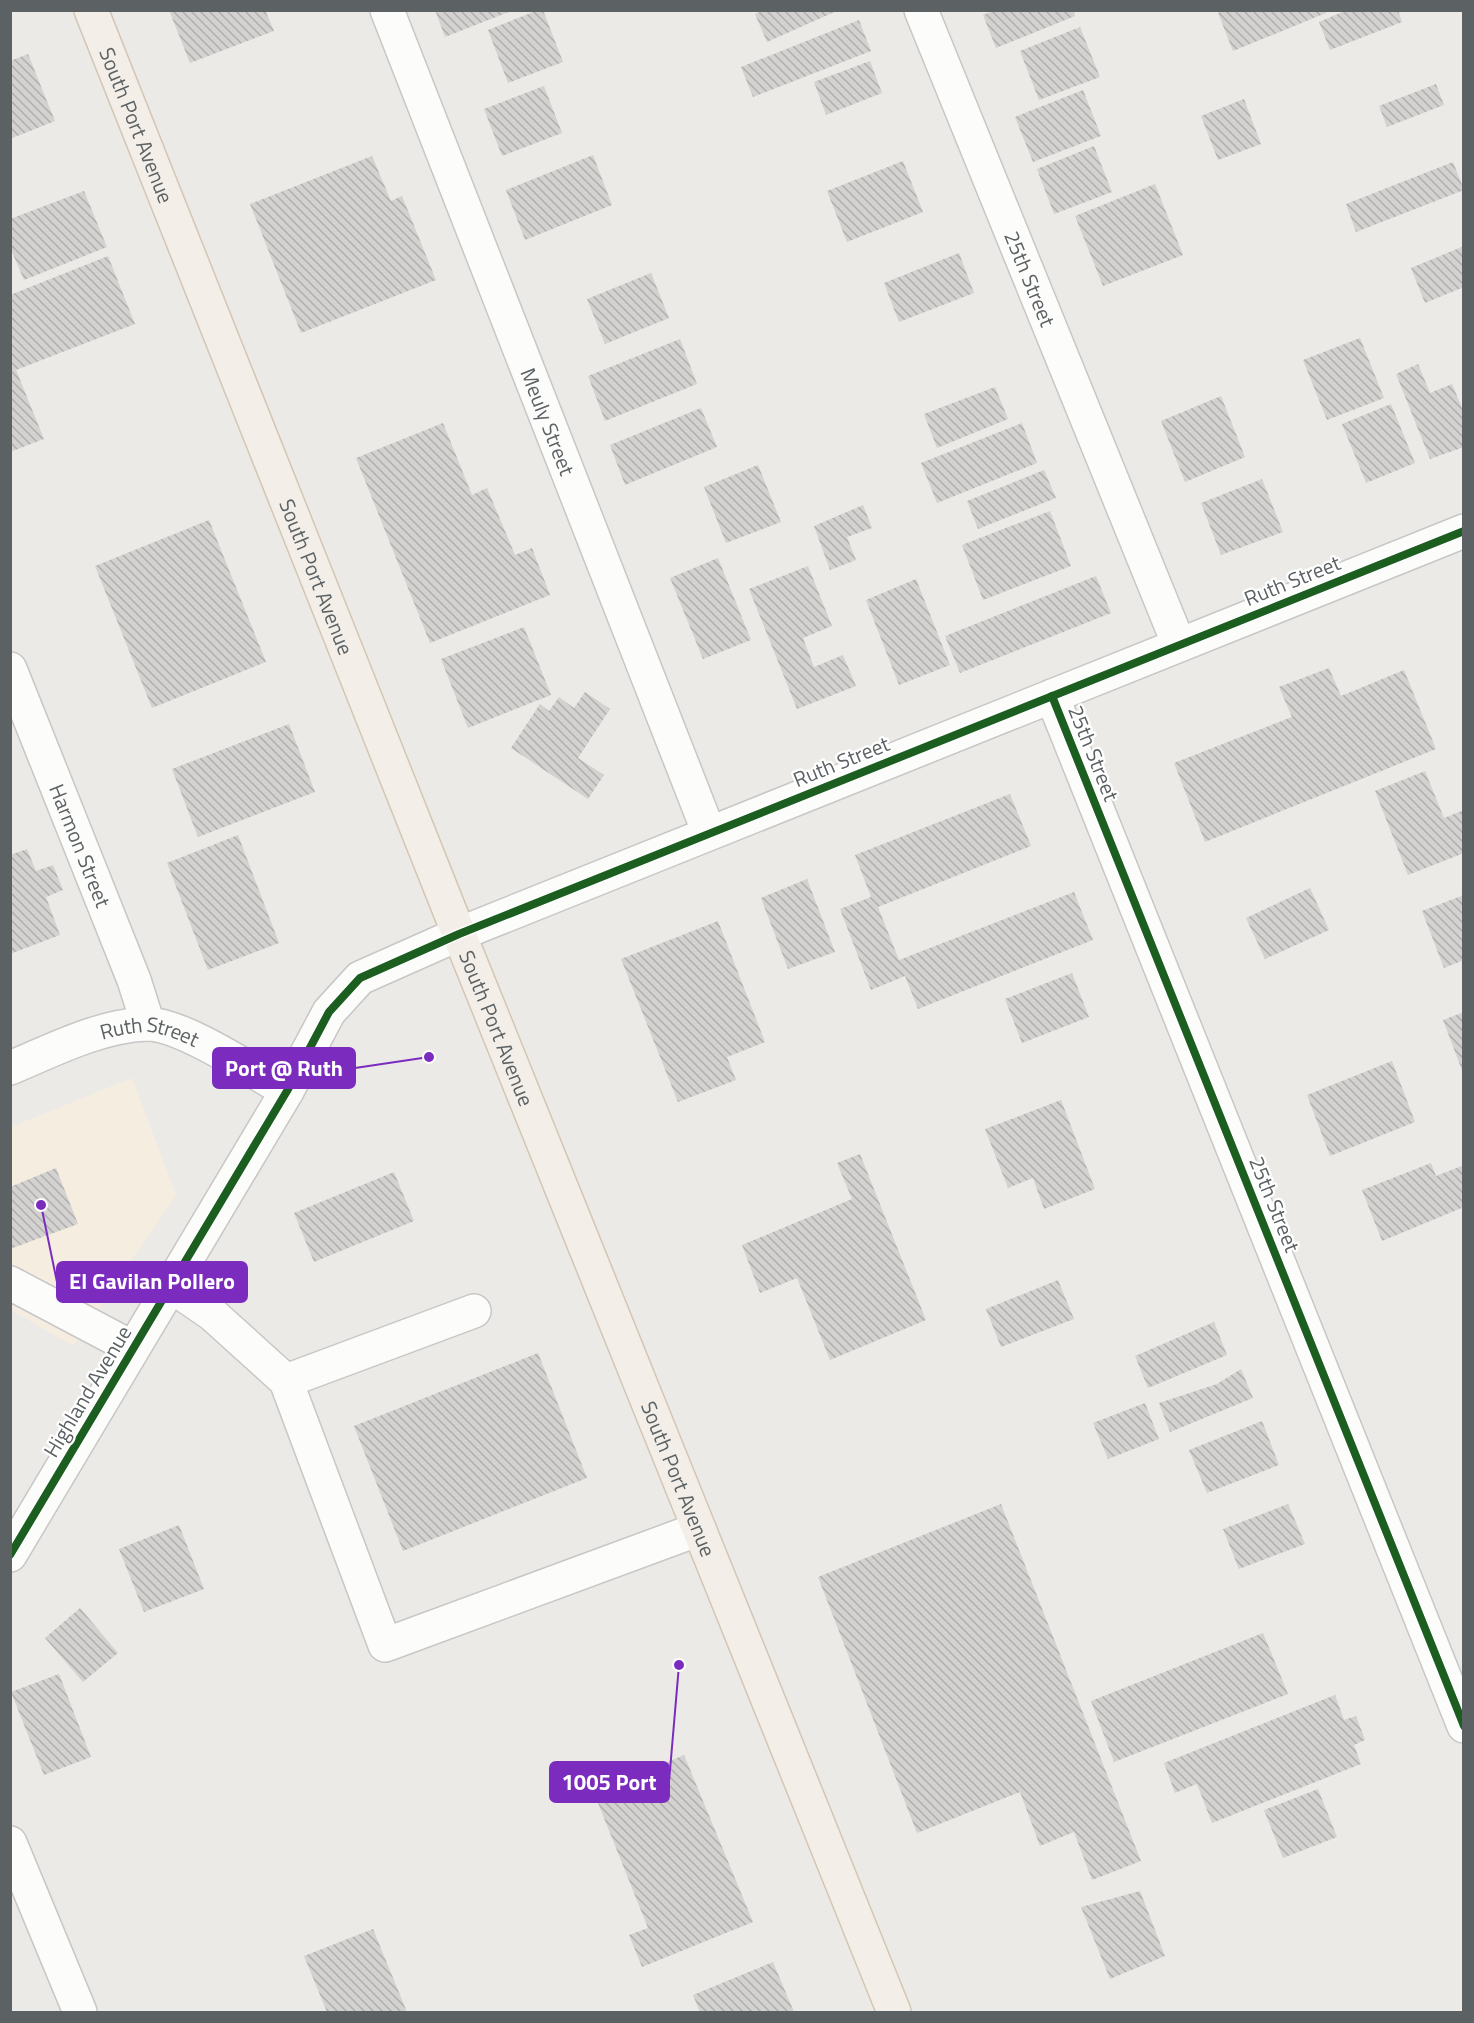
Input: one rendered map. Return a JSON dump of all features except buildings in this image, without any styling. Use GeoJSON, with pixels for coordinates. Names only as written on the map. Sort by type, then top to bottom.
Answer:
{"type":"FeatureCollection","features":[{"type":"Feature","properties":{"kind":"main road","name":"South Port Avenue"},"geometry":{"type":"LineString","coordinates":[[92,10],[459,934],[894,2013]]}},
{"type":"Feature","properties":{"kind":"street","name":"Meuly Street"},"geometry":{"type":"LineString","coordinates":[[387,10],[709,833]]}},
{"type":"Feature","properties":{"kind":"street","name":"25th Street"},"geometry":{"type":"LineString","coordinates":[[921,10],[1179,645]]}},
{"type":"Feature","properties":{"kind":"street","name":"Ruth Street"},"geometry":{"type":"LineString","coordinates":[[10,1068],[96,1033],[148,1024],[194,1039],[287,1091],[329,1011],[360,978],[459,934],[1464,531]]}},
{"type":"Feature","properties":{"kind":"street","name":"Harmon Street"},"geometry":{"type":"LineString","coordinates":[[10,669],[134,980],[148,1024]]}},
{"type":"Feature","properties":{"kind":"street","name":"25th Street"},"geometry":{"type":"LineString","coordinates":[[1052,696],[1464,1726]]}},
{"type":"Feature","properties":{"kind":"street","name":"Highland Avenue"},"geometry":{"type":"LineString","coordinates":[[10,1555],[287,1091]]}},
{"type":"Feature","properties":{"kind":"street"},"geometry":{"type":"LineString","coordinates":[[10,1283],[133,1348]]}},
{"type":"Feature","properties":{"kind":"street"},"geometry":{"type":"LineString","coordinates":[[171,1286],[212,1314],[286,1381],[385,1645],[699,1529]]}},
{"type":"Feature","properties":{"kind":"street"},"geometry":{"type":"LineString","coordinates":[[286,1381],[474,1311]]}},
{"type":"Feature","properties":{"kind":"street"},"geometry":{"type":"LineString","coordinates":[[10,1843],[80,2013]]}},
{"type":"Feature","properties":{"kind":"shaded area"},"geometry":{"type":"Polygon","coordinates":[[[132,1078],[176,1195],[73,1346],[11,1310],[11,1127],[132,1078]]]}},
{"type":"Feature","properties":{"kind":"cycle path"},"geometry":{"type":"LineString","coordinates":[[10,1555],[287,1091],[329,1012],[360,978],[459,934],[1464,531]]}},
{"type":"Feature","properties":{"kind":"cycle path"},"geometry":{"type":"LineString","coordinates":[[1052,696],[1464,1726]]}},
{"type":"Feature","properties":{"kind":"place","name":"Port @ Ruth"},"geometry":{"type":"Point","coordinates":[429,1057]}},
{"type":"Feature","properties":{"kind":"place","name":"El Gavilan Pollero"},"geometry":{"type":"Point","coordinates":[41,1205]}},
{"type":"Feature","properties":{"kind":"place","name":"1005 Port"},"geometry":{"type":"Point","coordinates":[679,1665]}}]}
